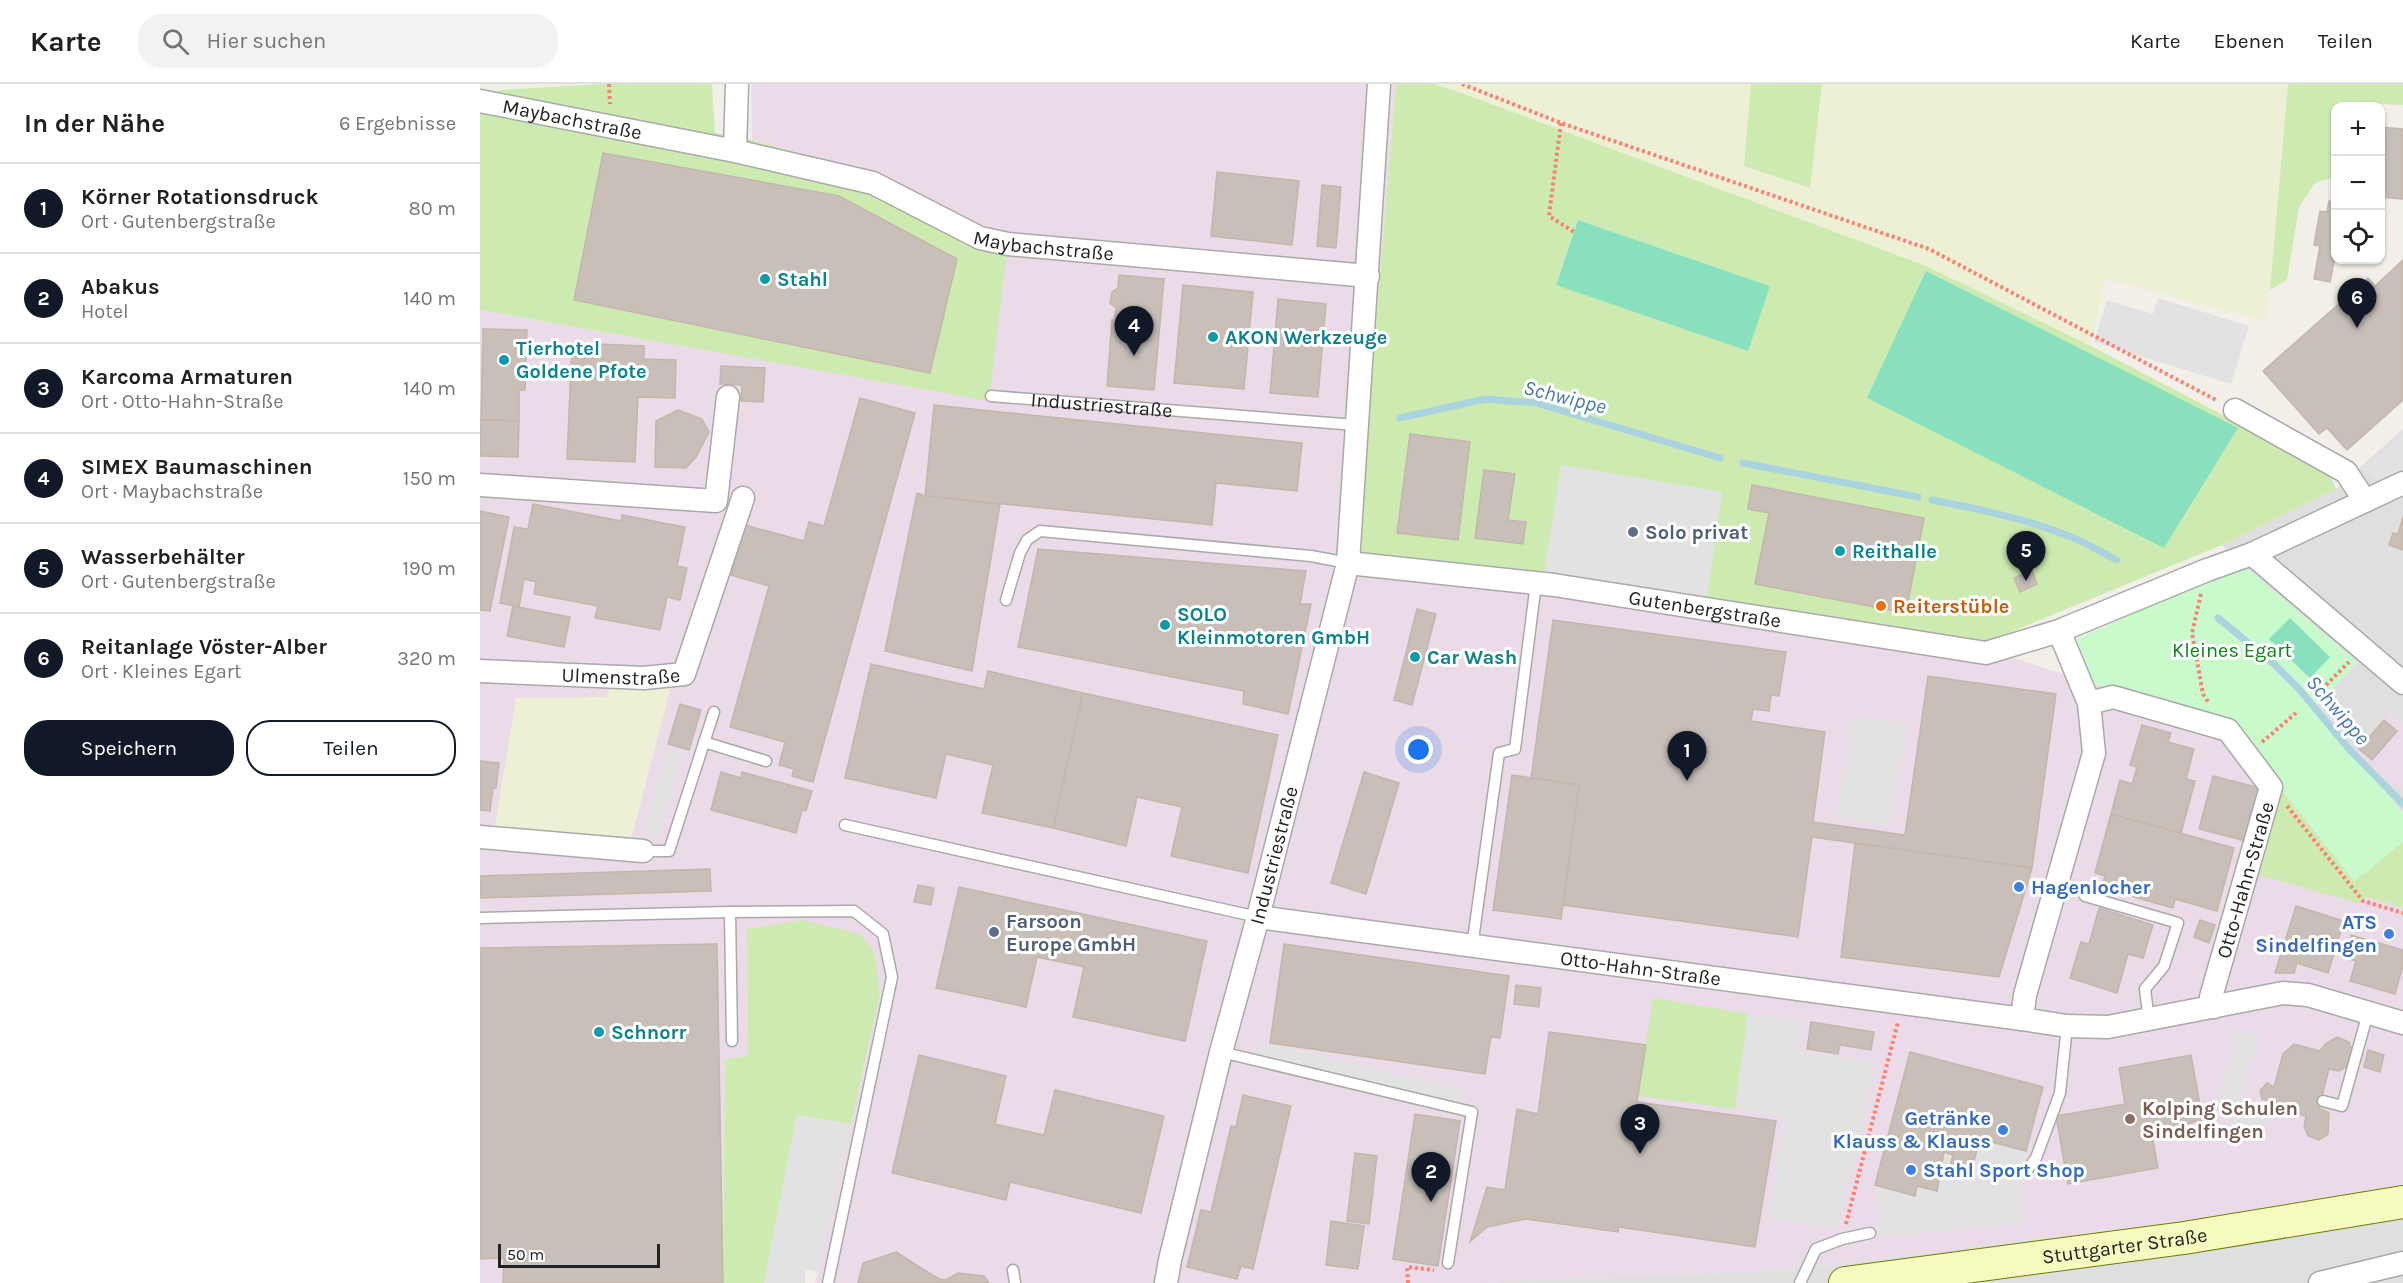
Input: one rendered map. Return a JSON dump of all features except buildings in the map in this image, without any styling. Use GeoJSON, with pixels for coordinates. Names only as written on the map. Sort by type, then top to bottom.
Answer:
{"type":"FeatureCollection","features":[{"type":"Feature","properties":{"kind":"street"},"geometry":{"type":"LineString","coordinates":[[735,152],[737,84]]}},
{"type":"Feature","properties":{"kind":"street","name":"Industriestraße"},"geometry":{"type":"LineString","coordinates":[[1166,1283],[1221,1052],[1258,917],[1348,563],[1379,84]]}},
{"type":"Feature","properties":{"kind":"street","name":"Maybachstraße"},"geometry":{"type":"LineString","coordinates":[[480,101],[735,152],[873,183],[980,238],[1008,244],[1368,276]]}},
{"type":"Feature","properties":{"kind":"street"},"geometry":{"type":"LineString","coordinates":[[480,485],[716,501],[728,397]]}},
{"type":"Feature","properties":{"kind":"street"},"geometry":{"type":"LineString","coordinates":[[2235,410],[2346,472],[2366,501]]}},
{"type":"Feature","properties":{"kind":"street"},"geometry":{"type":"LineString","coordinates":[[2022,1019],[2025,996],[2094,753],[2090,703],[2059,632],[2207,570],[2252,555],[2403,483]]}},
{"type":"Feature","properties":{"kind":"street","name":"Ulmenstraße"},"geometry":{"type":"LineString","coordinates":[[480,670],[644,678],[684,674],[743,498]]}},
{"type":"Feature","properties":{"kind":"street"},"geometry":{"type":"LineString","coordinates":[[2252,555],[2403,683]]}},
{"type":"Feature","properties":{"kind":"street","name":"Gutenbergstraße"},"geometry":{"type":"LineString","coordinates":[[1348,563],[1536,583],[1986,653],[2059,632]]}},
{"type":"Feature","properties":{"kind":"street"},"geometry":{"type":"LineString","coordinates":[[2090,703],[2113,697],[2228,730]]}},
{"type":"Feature","properties":{"kind":"street","name":"Otto-Hahn-Straße"},"geometry":{"type":"LineString","coordinates":[[2214,1007],[2211,997],[2271,787],[2228,730]]}},
{"type":"Feature","properties":{"kind":"street"},"geometry":{"type":"LineString","coordinates":[[480,837],[643,851]]}},
{"type":"Feature","properties":{"kind":"street","name":"Otto-Hahn-Straße"},"geometry":{"type":"LineString","coordinates":[[1258,917],[2067,1026],[2108,1027],[2283,993],[2308,995],[2403,1023]]}},
{"type":"Feature","properties":{"kind":"street","name":"Stuttgarter Straße"},"geometry":{"type":"LineString","coordinates":[[1845,1283],[2184,1238],[2403,1202]]}},
{"type":"Feature","properties":{"kind":"street"},"geometry":{"type":"LineString","coordinates":[[2320,1283],[2403,1263]]}},
{"type":"Feature","properties":{"kind":"lane","name":"Industriestraße"},"geometry":{"type":"LineString","coordinates":[[991,396],[1356,425]]}},
{"type":"Feature","properties":{"kind":"lane"},"geometry":{"type":"LineString","coordinates":[[1006,600],[1020,553],[1027,540],[1040,531],[1311,556],[1348,563]]}},
{"type":"Feature","properties":{"kind":"lane"},"geometry":{"type":"LineString","coordinates":[[1472,947],[1499,753],[1515,749],[1536,583]]}},
{"type":"Feature","properties":{"kind":"lane"},"geometry":{"type":"LineString","coordinates":[[643,851],[669,851],[714,712]]}},
{"type":"Feature","properties":{"kind":"lane"},"geometry":{"type":"LineString","coordinates":[[704,742],[766,760]]}},
{"type":"Feature","properties":{"kind":"lane"},"geometry":{"type":"LineString","coordinates":[[845,825],[1258,917]]}},
{"type":"Feature","properties":{"kind":"lane"},"geometry":{"type":"LineString","coordinates":[[2085,896],[2178,923],[2164,966],[2145,989],[2149,1020]]}},
{"type":"Feature","properties":{"kind":"lane"},"geometry":{"type":"LineString","coordinates":[[480,918],[854,911],[883,934],[892,977],[828,1283]]}},
{"type":"Feature","properties":{"kind":"lane"},"geometry":{"type":"LineString","coordinates":[[730,912],[732,1041]]}},
{"type":"Feature","properties":{"kind":"lane"},"geometry":{"type":"LineString","coordinates":[[2323,1101],[2342,1106],[2368,1013]]}},
{"type":"Feature","properties":{"kind":"lane"},"geometry":{"type":"LineString","coordinates":[[2026,1172],[2036,1158],[2060,1093],[2067,1026]]}},
{"type":"Feature","properties":{"kind":"lane"},"geometry":{"type":"LineString","coordinates":[[1221,1052],[1472,1112],[1448,1263]]}},
{"type":"Feature","properties":{"kind":"lane"},"geometry":{"type":"LineString","coordinates":[[1800,1283],[1816,1248],[1870,1233]]}},
{"type":"Feature","properties":{"kind":"lane"},"geometry":{"type":"LineString","coordinates":[[1013,1270],[1015,1283]]}},
{"type":"Feature","properties":{"kind":"path"},"geometry":{"type":"LineString","coordinates":[[1462,84],[1562,123],[1929,249],[2235,410]]}},
{"type":"Feature","properties":{"kind":"path"},"geometry":{"type":"LineString","coordinates":[[1562,123],[1549,216],[1574,232]]}},
{"type":"Feature","properties":{"kind":"path"},"geometry":{"type":"LineString","coordinates":[[2207,570],[2192,633],[2203,694],[2228,730]]}},
{"type":"Feature","properties":{"kind":"path"},"geometry":{"type":"LineString","coordinates":[[2326,685],[2362,649]]}},
{"type":"Feature","properties":{"kind":"path"},"geometry":{"type":"LineString","coordinates":[[2247,755],[2296,713]]}},
{"type":"Feature","properties":{"kind":"path"},"geometry":{"type":"LineString","coordinates":[[2271,787],[2363,901],[2403,913]]}},
{"type":"Feature","properties":{"kind":"path"},"geometry":{"type":"LineString","coordinates":[[1842,1239],[1902,1004]]}},
{"type":"Feature","properties":{"kind":"path"},"geometry":{"type":"LineString","coordinates":[[1408,1283],[1407,1267],[1444,1271],[1448,1263]]}},
{"type":"Feature","properties":{"kind":"shaded area"},"geometry":{"type":"Polygon","coordinates":[[[751,84],[1396,84],[1356,569],[1977,646],[2094,684],[2231,724],[2366,897],[2403,908],[2403,1184],[2188,1220],[1798,1269],[1478,1283],[815,1283],[880,995],[747,929],[748,1056],[725,1059],[723,1283],[480,1283],[480,310],[989,400],[881,175],[752,140],[751,84]]]}},
{"type":"Feature","properties":{"kind":"shaded area"},"geometry":{"type":"Polygon","coordinates":[[[2158,298],[2249,326],[2231,384],[2094,342],[2107,300],[2153,314],[2158,298]]]}},
{"type":"Feature","properties":{"kind":"shaded area"},"geometry":{"type":"Polygon","coordinates":[[[2403,429],[2403,812],[2311,710],[2357,663],[2262,584],[2222,545],[2336,489],[2403,429]]]}},
{"type":"Feature","properties":{"kind":"shaded area"},"geometry":{"type":"Polygon","coordinates":[[[2403,433],[2403,469],[2377,481],[2362,468],[2403,433]]]}},
{"type":"Feature","properties":{"kind":"shaded area","name":"Solo privat"},"geometry":{"type":"Polygon","coordinates":[[[1561,465],[1722,492],[1707,597],[1544,573],[1561,465]]]}},
{"type":"Feature","properties":{"kind":"shaded area"},"geometry":{"type":"Polygon","coordinates":[[[2389,711],[2403,722],[2403,791],[2353,754],[2389,711]]]}},
{"type":"Feature","properties":{"kind":"shaded area"},"geometry":{"type":"Polygon","coordinates":[[[1853,715],[1908,724],[1890,827],[1836,817],[1853,715]]]}},
{"type":"Feature","properties":{"kind":"shaded area"},"geometry":{"type":"Polygon","coordinates":[[[667,749],[682,753],[659,836],[643,831],[667,749]]]}},
{"type":"Feature","properties":{"kind":"shaded area"},"geometry":{"type":"Polygon","coordinates":[[[1748,1014],[1802,1020],[1799,1051],[1873,1061],[1865,1125],[1836,1228],[1770,1219],[1783,1116],[1735,1109],[1748,1014]]]}},
{"type":"Feature","properties":{"kind":"shaded area"},"geometry":{"type":"Polygon","coordinates":[[[2238,1028],[2260,1035],[2241,1100],[2271,1109],[2265,1132],[2229,1122],[2232,1113],[2215,1108],[2238,1028]]]}},
{"type":"Feature","properties":{"kind":"shaded area"},"geometry":{"type":"Polygon","coordinates":[[[1261,1042],[1462,1089],[1458,1103],[1258,1056],[1261,1042]]]}},
{"type":"Feature","properties":{"kind":"shaded area"},"geometry":{"type":"Polygon","coordinates":[[[797,1115],[851,1124],[818,1272],[805,1269],[805,1283],[764,1283],[797,1115]]]}},
{"type":"Feature","properties":{"kind":"shaded area"},"geometry":{"type":"Polygon","coordinates":[[[1980,1139],[2026,1151],[2021,1224],[1879,1237],[1875,1185],[1914,1196],[1917,1186],[1937,1191],[1944,1152],[1953,1155],[1950,1166],[1971,1171],[1980,1139]]]}},
{"type":"Feature","properties":{"kind":"shaded area"},"geometry":{"type":"Polygon","coordinates":[[[2403,1184],[2403,1283],[1478,1283],[1798,1269],[2188,1220],[2403,1184]]]}},
{"type":"Feature","properties":{"kind":"green space"},"geometry":{"type":"Polygon","coordinates":[[[601,84],[712,84],[715,133],[752,140],[881,175],[1008,244],[989,401],[480,310],[480,94],[501,90],[601,84]]]}},
{"type":"Feature","properties":{"kind":"green space"},"geometry":{"type":"Polygon","coordinates":[[[1396,84],[1433,84],[1459,92],[1926,266],[2091,346],[2328,470],[2336,489],[2222,545],[1977,646],[1355,569],[1396,84]],[[1578,220],[1556,284],[1748,350],[1770,286],[1578,220]],[[1752,486],[1748,509],[1769,513],[1756,584],[1906,613],[1752,486]]]}},
{"type":"Feature","properties":{"kind":"green space"},"geometry":{"type":"Polygon","coordinates":[[[1433,84],[1751,84],[1744,165],[1810,187],[1822,84],[2288,84],[2270,290],[2265,321],[2105,279],[2091,346],[1926,266],[1433,84]]]}},
{"type":"Feature","properties":{"kind":"green space"},"geometry":{"type":"Polygon","coordinates":[[[1751,84],[1822,84],[1810,188],[1744,166],[1751,84]]]}},
{"type":"Feature","properties":{"kind":"green space"},"geometry":{"type":"Polygon","coordinates":[[[2288,84],[2403,84],[2403,105],[2385,104],[2385,102],[2331,102],[2331,178],[2315,183],[2299,207],[2287,280],[2270,290],[2288,84]]]}},
{"type":"Feature","properties":{"kind":"green space"},"geometry":{"type":"Polygon","coordinates":[[[1578,220],[1770,286],[1748,351],[1556,285],[1578,220]]]}},
{"type":"Feature","properties":{"kind":"green space"},"geometry":{"type":"Polygon","coordinates":[[[1926,271],[2238,428],[2164,548],[1867,398],[1926,271]]]}},
{"type":"Feature","properties":{"kind":"green space","name":"Kleines Egart"},"geometry":{"type":"Polygon","coordinates":[[[2243,565],[2357,662],[2312,710],[2403,812],[2403,842],[2354,881],[2231,724],[2094,684],[2077,639],[2243,565]]]}},
{"type":"Feature","properties":{"kind":"green space"},"geometry":{"type":"Polygon","coordinates":[[[2290,618],[2330,657],[2310,678],[2269,639],[2290,618]]]}},
{"type":"Feature","properties":{"kind":"green space"},"geometry":{"type":"Polygon","coordinates":[[[616,682],[671,686],[631,840],[495,826],[516,698],[605,697],[616,682]]]}},
{"type":"Feature","properties":{"kind":"green space"},"geometry":{"type":"Polygon","coordinates":[[[2277,784],[2354,881],[2403,842],[2403,908],[2366,897],[2357,903],[2252,873],[2277,784]]]}},
{"type":"Feature","properties":{"kind":"green space"},"geometry":{"type":"Polygon","coordinates":[[[802,920],[860,934],[875,953],[880,995],[851,1124],[797,1115],[764,1283],[723,1283],[725,1059],[748,1056],[747,929],[802,920]]]}},
{"type":"Feature","properties":{"kind":"green space"},"geometry":{"type":"Polygon","coordinates":[[[1653,998],[1748,1014],[1735,1109],[1638,1096],[1653,998]]]}},
{"type":"Feature","properties":{"kind":"waterway","name":"Schwippe"},"geometry":{"type":"LineString","coordinates":[[1400,418],[1485,399],[1536,403],[1720,458]]}},
{"type":"Feature","properties":{"kind":"waterway","name":"Schwippe"},"geometry":{"type":"LineString","coordinates":[[1743,463],[1918,497]]}},
{"type":"Feature","properties":{"kind":"waterway","name":"Schwippe"},"geometry":{"type":"LineString","coordinates":[[1932,500],[2037,525],[2077,539],[2117,560]]}},
{"type":"Feature","properties":{"kind":"waterway","name":"Schwippe"},"geometry":{"type":"LineString","coordinates":[[2218,618],[2274,664],[2299,689],[2349,749],[2403,804]]}},
{"type":"Feature","properties":{"kind":"place","name":"Stahl"},"geometry":{"type":"Point","coordinates":[765,279]}},
{"type":"Feature","properties":{"kind":"place","name":"Reitanlage Vöster-Alber"},"geometry":{"type":"Point","coordinates":[2357,328]}},
{"type":"Feature","properties":{"kind":"place","name":"AKON Werkzeuge"},"geometry":{"type":"Point","coordinates":[1213,337]}},
{"type":"Feature","properties":{"kind":"place","name":"SIMEX Baumaschinen"},"geometry":{"type":"Point","coordinates":[1134,356]}},
{"type":"Feature","properties":{"kind":"place","name":"Tierhotel Goldene Pfote"},"geometry":{"type":"Point","coordinates":[504,360]}},
{"type":"Feature","properties":{"kind":"place","name":"Solo privat"},"geometry":{"type":"Point","coordinates":[1633,532]}},
{"type":"Feature","properties":{"kind":"place","name":"Reithalle"},"geometry":{"type":"Point","coordinates":[1840,551]}},
{"type":"Feature","properties":{"kind":"place","name":"Wasserbehälter"},"geometry":{"type":"Point","coordinates":[2026,581]}},
{"type":"Feature","properties":{"kind":"place","name":"Reiterstüble"},"geometry":{"type":"Point","coordinates":[1881,606]}},
{"type":"Feature","properties":{"kind":"place","name":"SOLO Kleinmotoren GmbH"},"geometry":{"type":"Point","coordinates":[1165,625]}},
{"type":"Feature","properties":{"kind":"place","name":"Car Wash"},"geometry":{"type":"Point","coordinates":[1415,657]}},
{"type":"Feature","properties":{"kind":"place","name":"Körner Rotationsdruck"},"geometry":{"type":"Point","coordinates":[1687,781]}},
{"type":"Feature","properties":{"kind":"place","name":"Hagenlocher"},"geometry":{"type":"Point","coordinates":[2019,887]}},
{"type":"Feature","properties":{"kind":"place","name":"Farsoon Europe GmbH"},"geometry":{"type":"Point","coordinates":[994,932]}},
{"type":"Feature","properties":{"kind":"place","name":"ATS Sindelfingen"},"geometry":{"type":"Point","coordinates":[2389,934]}},
{"type":"Feature","properties":{"kind":"place","name":"Schnorr"},"geometry":{"type":"Point","coordinates":[599,1032]}},
{"type":"Feature","properties":{"kind":"place","name":"Kolping Schulen Sindelfingen"},"geometry":{"type":"Point","coordinates":[2130,1119]}},
{"type":"Feature","properties":{"kind":"place","name":"Getränke Klauss & Klauss"},"geometry":{"type":"Point","coordinates":[2003,1130]}},
{"type":"Feature","properties":{"kind":"place","name":"Karcoma Armaturen"},"geometry":{"type":"Point","coordinates":[1640,1154]}},
{"type":"Feature","properties":{"kind":"place","name":"Stahl Sport Shop"},"geometry":{"type":"Point","coordinates":[1911,1170]}},
{"type":"Feature","properties":{"kind":"place","name":"Abakus"},"geometry":{"type":"Point","coordinates":[1431,1202]}}]}
